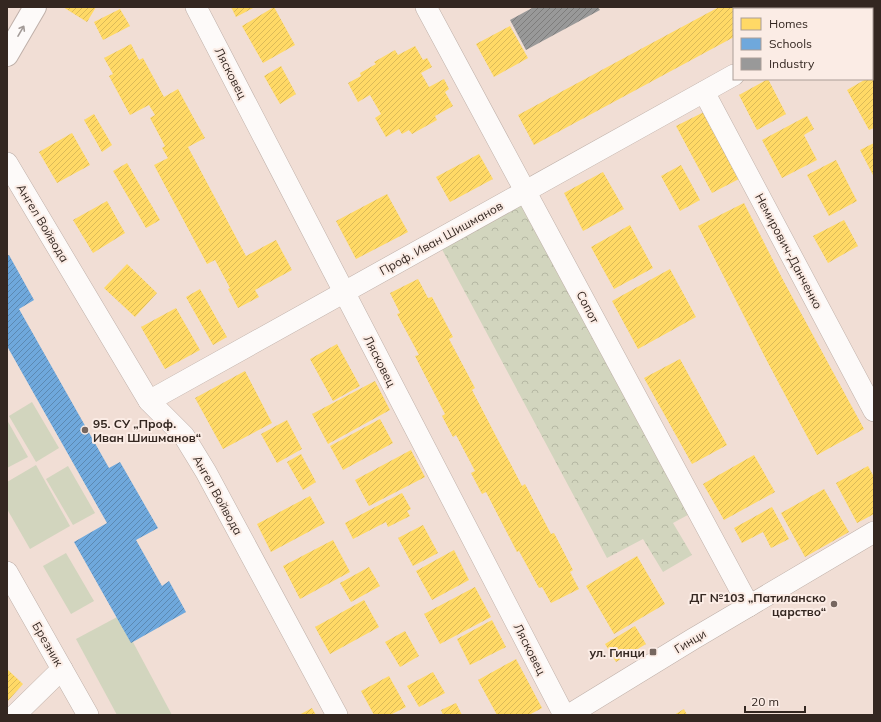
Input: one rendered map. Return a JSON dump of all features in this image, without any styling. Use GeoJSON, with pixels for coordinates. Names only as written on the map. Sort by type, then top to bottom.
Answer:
{"type":"FeatureCollection","features":[{"type":"Feature","properties":{"kind":"street"},"geometry":{"type":"LineString","coordinates":[[7,55],[35,7]]}},
{"type":"Feature","properties":{"kind":"street","name":"Лясковец"},"geometry":{"type":"LineString","coordinates":[[196,7],[564,715]]}},
{"type":"Feature","properties":{"kind":"street","name":"Сопот"},"geometry":{"type":"LineString","coordinates":[[426,7],[749,606]]}},
{"type":"Feature","properties":{"kind":"street","name":"Проф. Иван Шишманов"},"geometry":{"type":"LineString","coordinates":[[149,401],[733,76]]}},
{"type":"Feature","properties":{"kind":"street","name":"Немирович-Данченко"},"geometry":{"type":"LineString","coordinates":[[704,92],[874,411]]}},
{"type":"Feature","properties":{"kind":"street","name":"Ангел Войвода"},"geometry":{"type":"LineString","coordinates":[[7,163],[149,401],[184,436],[206,472],[337,715]]}},
{"type":"Feature","properties":{"kind":"street","name":"Гинци"},"geometry":{"type":"LineString","coordinates":[[569,715],[693,639],[874,532]]}},
{"type":"Feature","properties":{"kind":"street","name":"Брезник"},"geometry":{"type":"LineString","coordinates":[[7,572],[88,715]]}},
{"type":"Feature","properties":{"kind":"street"},"geometry":{"type":"LineString","coordinates":[[15,715],[62,669]]}},
{"type":"Feature","properties":{"kind":"green space"},"geometry":{"type":"Polygon","coordinates":[[[526,191],[697,510],[673,523],[692,555],[663,572],[643,539],[607,558],[437,240],[526,191]]]}},
{"type":"Feature","properties":{"kind":"green space"},"geometry":{"type":"Polygon","coordinates":[[[32,402],[59,448],[36,462],[9,416],[32,402]]]}},
{"type":"Feature","properties":{"kind":"green space"},"geometry":{"type":"Polygon","coordinates":[[[7,420],[28,457],[7,468],[7,420]]]}},
{"type":"Feature","properties":{"kind":"green space"},"geometry":{"type":"Polygon","coordinates":[[[36,465],[70,526],[30,549],[7,509],[7,482],[36,465]]]}},
{"type":"Feature","properties":{"kind":"green space"},"geometry":{"type":"Polygon","coordinates":[[[68,466],[95,513],[73,525],[46,479],[68,466]]]}},
{"type":"Feature","properties":{"kind":"green space"},"geometry":{"type":"Polygon","coordinates":[[[66,553],[94,601],[71,614],[43,566],[66,553]]]}},
{"type":"Feature","properties":{"kind":"green space"},"geometry":{"type":"Polygon","coordinates":[[[119,616],[172,715],[117,715],[76,639],[119,616]]]}},
{"type":"Feature","properties":{"kind":"building: Homes"},"geometry":{"type":"Polygon","coordinates":[[[63,7],[96,7],[87,22],[63,7]]]}},
{"type":"Feature","properties":{"kind":"building: Homes"},"geometry":{"type":"Polygon","coordinates":[[[231,7],[255,7],[236,17],[231,7]]]}},
{"type":"Feature","properties":{"kind":"building: Homes"},"geometry":{"type":"Polygon","coordinates":[[[274,7],[295,45],[263,63],[242,26],[274,7]]]}},
{"type":"Feature","properties":{"kind":"building: Homes"},"geometry":{"type":"Polygon","coordinates":[[[719,7],[764,8],[733,8],[733,38],[534,145],[518,115],[719,7]]]}},
{"type":"Feature","properties":{"kind":"building: Homes"},"geometry":{"type":"Polygon","coordinates":[[[120,9],[130,26],[103,40],[94,22],[120,9]]]}},
{"type":"Feature","properties":{"kind":"building: Homes"},"geometry":{"type":"Polygon","coordinates":[[[510,26],[528,58],[494,77],[476,44],[510,26]]]}},
{"type":"Feature","properties":{"kind":"building: Homes"},"geometry":{"type":"Polygon","coordinates":[[[131,44],[139,60],[143,58],[164,97],[178,89],[205,138],[188,147],[246,256],[276,240],[292,270],[255,290],[259,297],[238,308],[228,289],[230,288],[215,260],[207,264],[154,165],[168,158],[162,148],[165,146],[150,118],[155,115],[149,105],[130,115],[109,76],[113,74],[104,58],[131,44]]]}},
{"type":"Feature","properties":{"kind":"building: Homes"},"geometry":{"type":"Polygon","coordinates":[[[415,46],[423,60],[427,58],[432,67],[421,73],[429,87],[444,79],[449,89],[445,92],[453,106],[435,116],[437,120],[412,134],[409,130],[402,134],[399,129],[386,137],[375,118],[381,114],[370,95],[358,102],[348,83],[361,76],[360,73],[376,64],[374,62],[395,50],[398,55],[415,46]]]}},
{"type":"Feature","properties":{"kind":"building: Homes"},"geometry":{"type":"Polygon","coordinates":[[[281,66],[296,94],[280,104],[264,76],[281,66]]]}},
{"type":"Feature","properties":{"kind":"building: Homes"},"geometry":{"type":"Polygon","coordinates":[[[873,76],[874,128],[869,130],[847,90],[864,80],[873,80],[873,76]]]}},
{"type":"Feature","properties":{"kind":"building: Homes"},"geometry":{"type":"Polygon","coordinates":[[[769,80],[786,114],[757,130],[739,95],[769,80]]]}},
{"type":"Feature","properties":{"kind":"building: Homes"},"geometry":{"type":"Polygon","coordinates":[[[704,112],[739,179],[712,193],[676,126],[704,112]]]}},
{"type":"Feature","properties":{"kind":"building: Homes"},"geometry":{"type":"Polygon","coordinates":[[[94,114],[112,145],[102,152],[84,120],[94,114]]]}},
{"type":"Feature","properties":{"kind":"building: Homes"},"geometry":{"type":"Polygon","coordinates":[[[807,116],[814,129],[804,135],[817,160],[782,178],[762,140],[807,116]]]}},
{"type":"Feature","properties":{"kind":"building: Homes"},"geometry":{"type":"Polygon","coordinates":[[[72,133],[90,165],[57,183],[39,152],[72,133]]]}},
{"type":"Feature","properties":{"kind":"building: Homes"},"geometry":{"type":"Polygon","coordinates":[[[874,143],[874,177],[860,150],[874,143]]]}},
{"type":"Feature","properties":{"kind":"building: Homes"},"geometry":{"type":"Polygon","coordinates":[[[479,154],[493,179],[450,202],[436,177],[479,154]]]}},
{"type":"Feature","properties":{"kind":"building: Homes"},"geometry":{"type":"Polygon","coordinates":[[[836,160],[857,201],[829,216],[807,175],[836,160]]]}},
{"type":"Feature","properties":{"kind":"building: Homes"},"geometry":{"type":"Polygon","coordinates":[[[127,163],[160,220],[146,228],[113,171],[127,163]]]}},
{"type":"Feature","properties":{"kind":"building: Homes"},"geometry":{"type":"Polygon","coordinates":[[[681,165],[700,200],[680,211],[661,176],[681,165]]]}},
{"type":"Feature","properties":{"kind":"building: Homes"},"geometry":{"type":"Polygon","coordinates":[[[603,172],[624,209],[583,231],[564,193],[603,172]]]}},
{"type":"Feature","properties":{"kind":"building: Homes"},"geometry":{"type":"Polygon","coordinates":[[[387,194],[408,232],[356,259],[336,221],[387,194]]]}},
{"type":"Feature","properties":{"kind":"building: Homes"},"geometry":{"type":"Polygon","coordinates":[[[107,201],[125,233],[93,253],[73,220],[107,201]]]}},
{"type":"Feature","properties":{"kind":"building: Homes"},"geometry":{"type":"Polygon","coordinates":[[[744,203],[783,280],[864,429],[817,455],[698,226],[744,203]]]}},
{"type":"Feature","properties":{"kind":"building: Homes"},"geometry":{"type":"Polygon","coordinates":[[[844,220],[858,246],[828,263],[813,236],[844,220]]]}},
{"type":"Feature","properties":{"kind":"building: Homes"},"geometry":{"type":"Polygon","coordinates":[[[630,225],[653,268],[614,289],[591,247],[630,225]]]}},
{"type":"Feature","properties":{"kind":"building: Homes"},"geometry":{"type":"Polygon","coordinates":[[[127,264],[157,293],[135,317],[104,288],[127,264]]]}},
{"type":"Feature","properties":{"kind":"building: Homes"},"geometry":{"type":"Polygon","coordinates":[[[670,269],[696,317],[638,349],[612,301],[670,269]]]}},
{"type":"Feature","properties":{"kind":"building: Homes"},"geometry":{"type":"Polygon","coordinates":[[[418,279],[428,298],[432,297],[453,337],[449,339],[475,388],[472,390],[522,486],[525,484],[551,534],[554,533],[573,570],[570,572],[579,589],[551,603],[542,587],[539,588],[519,551],[517,552],[486,492],[482,494],[471,473],[475,471],[456,435],[453,437],[442,416],[445,414],[415,356],[419,355],[397,314],[400,313],[390,293],[418,279]]]}},
{"type":"Feature","properties":{"kind":"building: Homes"},"geometry":{"type":"Polygon","coordinates":[[[200,289],[227,337],[213,345],[186,297],[200,289]]]}},
{"type":"Feature","properties":{"kind":"building: Homes"},"geometry":{"type":"Polygon","coordinates":[[[176,308],[200,350],[165,369],[141,327],[176,308]]]}},
{"type":"Feature","properties":{"kind":"building: Homes"},"geometry":{"type":"Polygon","coordinates":[[[337,344],[360,386],[333,401],[310,359],[337,344]]]}},
{"type":"Feature","properties":{"kind":"building: Homes"},"geometry":{"type":"Polygon","coordinates":[[[680,359],[727,445],[692,464],[644,378],[680,359]]]}},
{"type":"Feature","properties":{"kind":"building: Homes"},"geometry":{"type":"Polygon","coordinates":[[[245,371],[272,423],[223,449],[195,398],[245,371]]]}},
{"type":"Feature","properties":{"kind":"building: Homes"},"geometry":{"type":"Polygon","coordinates":[[[375,381],[390,410],[328,444],[312,414],[375,381]]]}},
{"type":"Feature","properties":{"kind":"building: Homes"},"geometry":{"type":"Polygon","coordinates":[[[380,419],[393,443],[343,470],[330,446],[380,419]]]}},
{"type":"Feature","properties":{"kind":"building: Homes"},"geometry":{"type":"Polygon","coordinates":[[[287,420],[302,449],[277,463],[261,434],[287,420]]]}},
{"type":"Feature","properties":{"kind":"building: Homes"},"geometry":{"type":"Polygon","coordinates":[[[411,450],[425,477],[369,506],[355,480],[411,450]]]}},
{"type":"Feature","properties":{"kind":"building: Homes"},"geometry":{"type":"Polygon","coordinates":[[[301,454],[316,482],[303,490],[287,462],[301,454]]]}},
{"type":"Feature","properties":{"kind":"building: Homes"},"geometry":{"type":"Polygon","coordinates":[[[754,455],[775,492],[724,520],[703,484],[754,455]]]}},
{"type":"Feature","properties":{"kind":"building: Homes"},"geometry":{"type":"Polygon","coordinates":[[[868,466],[874,477],[874,514],[857,523],[836,483],[868,466]]]}},
{"type":"Feature","properties":{"kind":"building: Homes"},"geometry":{"type":"Polygon","coordinates":[[[824,489],[849,532],[805,557],[781,513],[824,489]]]}},
{"type":"Feature","properties":{"kind":"building: Homes"},"geometry":{"type":"Polygon","coordinates":[[[402,493],[411,509],[407,511],[410,516],[388,527],[386,522],[353,539],[345,523],[402,493]]]}},
{"type":"Feature","properties":{"kind":"building: Homes"},"geometry":{"type":"Polygon","coordinates":[[[310,496],[325,523],[271,552],[257,524],[310,496]]]}},
{"type":"Feature","properties":{"kind":"building: Homes"},"geometry":{"type":"Polygon","coordinates":[[[772,507],[789,539],[771,548],[763,532],[742,543],[734,528],[772,507]]]}},
{"type":"Feature","properties":{"kind":"building: Homes"},"geometry":{"type":"Polygon","coordinates":[[[423,525],[438,553],[413,566],[398,538],[423,525]]]}},
{"type":"Feature","properties":{"kind":"building: Homes"},"geometry":{"type":"Polygon","coordinates":[[[333,540],[350,572],[300,599],[283,566],[333,540]]]}},
{"type":"Feature","properties":{"kind":"building: Homes"},"geometry":{"type":"Polygon","coordinates":[[[454,550],[469,580],[432,600],[416,571],[454,550]]]}},
{"type":"Feature","properties":{"kind":"building: Homes"},"geometry":{"type":"Polygon","coordinates":[[[637,556],[665,604],[614,634],[586,586],[637,556]]]}},
{"type":"Feature","properties":{"kind":"building: Homes"},"geometry":{"type":"Polygon","coordinates":[[[369,567],[380,586],[351,602],[340,583],[369,567]]]}},
{"type":"Feature","properties":{"kind":"building: Homes"},"geometry":{"type":"Polygon","coordinates":[[[475,587],[491,617],[440,644],[424,614],[475,587]]]}},
{"type":"Feature","properties":{"kind":"building: Homes"},"geometry":{"type":"Polygon","coordinates":[[[364,600],[379,627],[330,654],[315,627],[364,600]]]}},
{"type":"Feature","properties":{"kind":"building: Homes"},"geometry":{"type":"Polygon","coordinates":[[[492,620],[506,647],[470,665],[457,639],[492,620]]]}},
{"type":"Feature","properties":{"kind":"building: Homes"},"geometry":{"type":"Polygon","coordinates":[[[635,626],[646,644],[616,662],[605,644],[635,626]]]}},
{"type":"Feature","properties":{"kind":"building: Homes"},"geometry":{"type":"Polygon","coordinates":[[[405,631],[419,656],[400,667],[385,642],[405,631]]]}},
{"type":"Feature","properties":{"kind":"building: Homes"},"geometry":{"type":"Polygon","coordinates":[[[516,659],[542,708],[529,715],[497,715],[478,680],[516,659]]]}},
{"type":"Feature","properties":{"kind":"building: Homes"},"geometry":{"type":"Polygon","coordinates":[[[7,669],[23,684],[7,702],[7,669]]]}},
{"type":"Feature","properties":{"kind":"building: Homes"},"geometry":{"type":"Polygon","coordinates":[[[433,672],[445,693],[419,707],[407,686],[433,672]]]}},
{"type":"Feature","properties":{"kind":"building: Homes"},"geometry":{"type":"Polygon","coordinates":[[[389,676],[406,707],[390,715],[374,715],[361,691],[389,676]]]}},
{"type":"Feature","properties":{"kind":"building: Homes"},"geometry":{"type":"Polygon","coordinates":[[[456,703],[462,715],[443,715],[441,710],[456,703]]]}},
{"type":"Feature","properties":{"kind":"building: Homes"},"geometry":{"type":"Polygon","coordinates":[[[312,708],[316,715],[299,715],[312,708]]]}},
{"type":"Feature","properties":{"kind":"building: Homes"},"geometry":{"type":"Polygon","coordinates":[[[684,709],[687,715],[674,715],[684,709]]]}},
{"type":"Feature","properties":{"kind":"building: Schools"},"geometry":{"type":"Polygon","coordinates":[[[9,255],[34,300],[19,309],[109,468],[120,462],[158,528],[136,540],[162,586],[169,581],[186,612],[131,643],[74,542],[107,523],[7,346],[7,256],[9,255]]]}},
{"type":"Feature","properties":{"kind":"building: Industry"},"geometry":{"type":"Polygon","coordinates":[[[534,7],[598,7],[600,10],[526,50],[510,20],[534,7]]]}},
{"type":"Feature","properties":{"kind":"place","name":"95. СУ „Проф. Иван Шишманов“"},"geometry":{"type":"Point","coordinates":[85,430]}},
{"type":"Feature","properties":{"kind":"place","name":"ДГ №103 „Патиланско царство“"},"geometry":{"type":"Point","coordinates":[834,604]}},
{"type":"Feature","properties":{"kind":"place","name":"ул. Гинци"},"geometry":{"type":"Point","coordinates":[653,652]}}]}
